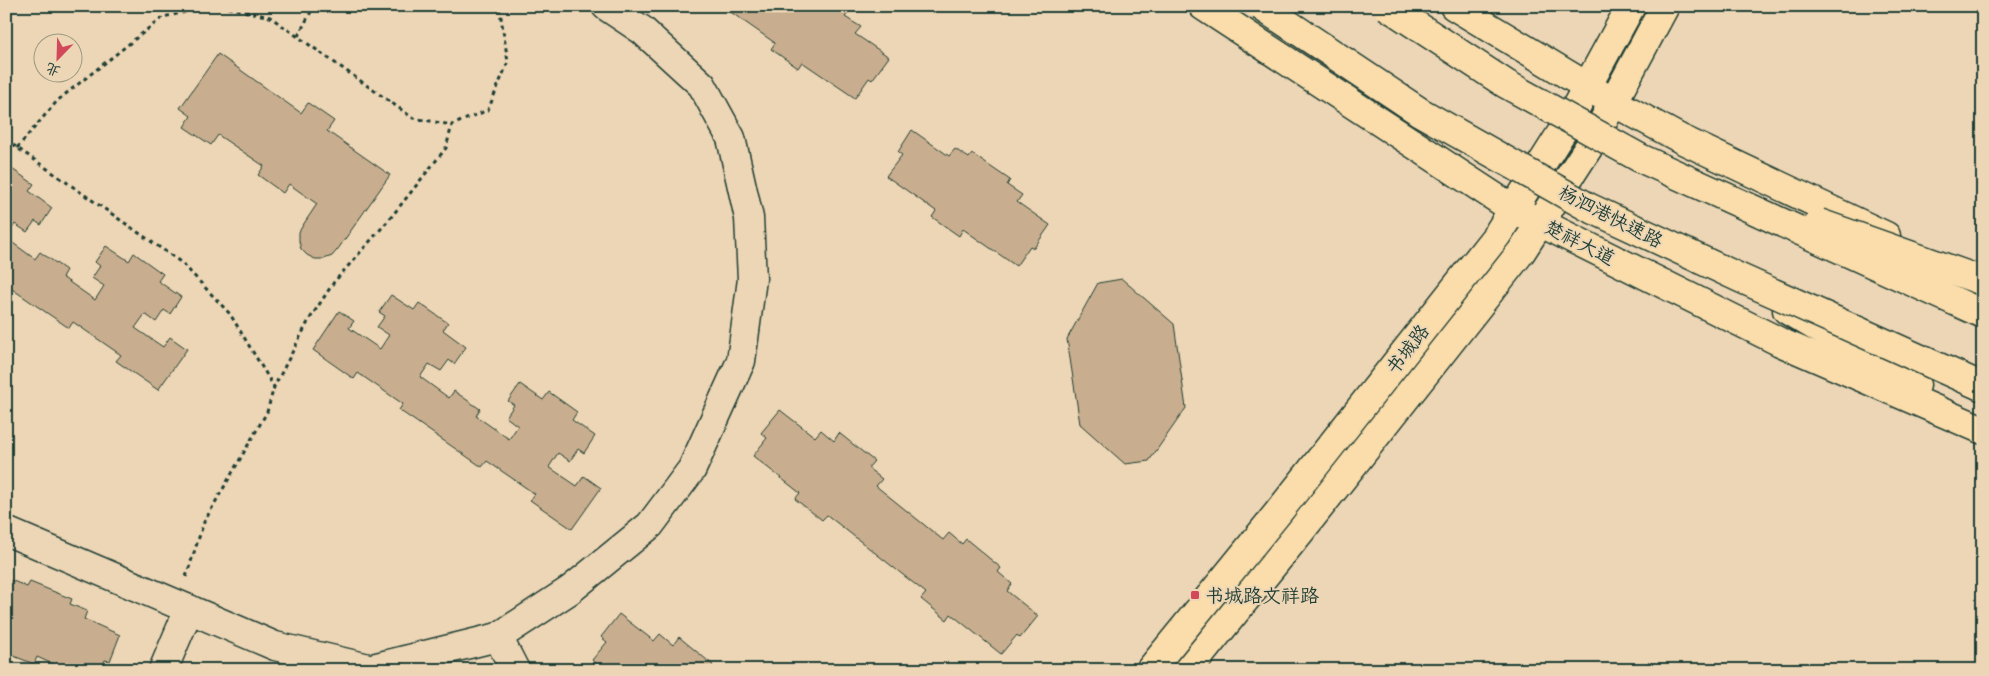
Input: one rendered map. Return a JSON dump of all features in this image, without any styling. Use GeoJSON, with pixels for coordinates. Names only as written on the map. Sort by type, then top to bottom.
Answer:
{"type":"FeatureCollection","features":[{"type":"Feature","properties":{"kind":"main road","name":"楚祥大道"},"geometry":{"type":"LineString","coordinates":[[1203,6],[1513,209],[1780,342],[1983,430]]}},
{"type":"Feature","properties":{"kind":"main road","name":"杨泗港快速路"},"geometry":{"type":"LineString","coordinates":[[1261,6],[1420,112],[1588,207],[1703,261],[1983,386]]}},
{"type":"Feature","properties":{"kind":"main road"},"geometry":{"type":"LineString","coordinates":[[1387,6],[1506,84],[1660,168],[1983,314]]}},
{"type":"Feature","properties":{"kind":"main road"},"geometry":{"type":"LineString","coordinates":[[1454,6],[1613,102],[1681,139],[1983,281]]}},
{"type":"Feature","properties":{"kind":"main road","name":"书城路"},"geometry":{"type":"LineString","coordinates":[[1150,670],[1277,514],[1497,235],[1565,127],[1631,6]]}},
{"type":"Feature","properties":{"kind":"main road","name":"书城路"},"geometry":{"type":"LineString","coordinates":[[1188,670],[1300,532],[1521,252],[1592,142],[1665,6]]}},
{"type":"Feature","properties":{"kind":"main road"},"geometry":{"type":"LineString","coordinates":[[1660,168],[1983,281]]}},
{"type":"Feature","properties":{"kind":"main road"},"geometry":{"type":"LineString","coordinates":[[1703,261],[1983,422]]}},
{"type":"Feature","properties":{"kind":"street"},"geometry":{"type":"LineString","coordinates":[[6,531],[275,646],[375,669],[498,637],[570,590],[650,525],[692,469],[741,361],[752,279],[749,218],[731,138],[702,85],[642,30],[606,6]]}},
{"type":"Feature","properties":{"kind":"street"},"geometry":{"type":"LineString","coordinates":[[163,670],[183,606]]}},
{"type":"Feature","properties":{"kind":"street"},"geometry":{"type":"LineString","coordinates":[[498,637],[515,670]]}},
{"type":"Feature","properties":{"kind":"path"},"geometry":{"type":"LineString","coordinates":[[17,148],[58,100],[163,16],[214,6]]}},
{"type":"Feature","properties":{"kind":"path"},"geometry":{"type":"LineString","coordinates":[[221,6],[270,17],[413,118],[452,125],[488,110],[508,62],[500,11],[496,6]]}},
{"type":"Feature","properties":{"kind":"path"},"geometry":{"type":"LineString","coordinates":[[298,36],[314,6]]}},
{"type":"Feature","properties":{"kind":"path"},"geometry":{"type":"LineString","coordinates":[[183,606],[204,522],[268,412],[274,387],[308,320],[334,282],[388,221],[446,148],[452,125]]}},
{"type":"Feature","properties":{"kind":"path"},"geometry":{"type":"LineString","coordinates":[[6,140],[182,263],[230,314],[274,387]]}},
{"type":"Feature","properties":{"kind":"building"},"geometry":{"type":"Polygon","coordinates":[[[722,6],[841,6],[849,12],[845,17],[861,27],[855,34],[889,57],[872,80],[869,78],[855,98],[802,62],[798,68],[771,49],[775,43],[722,6]]]}},
{"type":"Feature","properties":{"kind":"building"},"geometry":{"type":"Polygon","coordinates":[[[218,54],[301,113],[308,103],[334,121],[327,131],[390,175],[332,256],[324,259],[315,259],[301,249],[299,232],[317,204],[289,184],[283,193],[258,175],[264,166],[218,135],[211,145],[184,127],[191,116],[180,108],[218,54]]]}},
{"type":"Feature","properties":{"kind":"building"},"geometry":{"type":"Polygon","coordinates":[[[912,130],[949,156],[955,149],[969,158],[972,154],[1010,180],[1007,185],[1022,195],[1017,202],[1050,225],[1034,248],[1030,246],[1016,266],[963,229],[959,236],[932,217],[936,211],[886,176],[902,155],[898,152],[912,130]]]}},
{"type":"Feature","properties":{"kind":"building"},"geometry":{"type":"Polygon","coordinates":[[[6,165],[34,184],[29,191],[52,208],[41,225],[35,221],[27,232],[15,224],[6,238],[6,165]]]}},
{"type":"Feature","properties":{"kind":"building"},"geometry":{"type":"Polygon","coordinates":[[[6,238],[35,259],[40,252],[66,270],[62,277],[95,300],[104,286],[92,278],[100,266],[95,262],[106,246],[129,261],[134,253],[163,274],[158,281],[181,297],[170,314],[164,310],[156,322],[145,314],[135,328],[163,347],[170,337],[187,349],[158,390],[116,361],[121,355],[73,322],[69,328],[6,285],[6,238]]]}},
{"type":"Feature","properties":{"kind":"building"},"geometry":{"type":"Polygon","coordinates":[[[1122,279],[1174,324],[1186,408],[1149,461],[1125,464],[1080,424],[1067,339],[1098,283],[1122,279]]]}},
{"type":"Feature","properties":{"kind":"building"},"geometry":{"type":"Polygon","coordinates":[[[391,295],[414,310],[419,303],[448,323],[443,330],[466,347],[454,364],[449,360],[441,371],[429,364],[420,377],[449,398],[454,391],[480,409],[476,416],[509,439],[518,426],[506,417],[514,405],[508,401],[520,384],[543,400],[549,392],[577,412],[572,420],[595,436],[584,453],[578,449],[570,461],[558,453],[549,467],[577,486],[584,476],[601,488],[572,529],[530,500],[535,494],[487,461],[482,467],[399,410],[403,404],[358,373],[354,379],[313,350],[339,311],[354,321],[349,328],[380,349],[389,335],[377,327],[385,316],[379,312],[391,295]]]}},
{"type":"Feature","properties":{"kind":"building"},"geometry":{"type":"Polygon","coordinates":[[[780,410],[815,437],[821,430],[834,441],[839,433],[874,461],[868,468],[882,479],[876,486],[943,540],[949,533],[962,544],[966,539],[1001,568],[998,572],[1012,584],[1007,591],[1038,616],[1020,638],[1017,635],[1001,654],[951,614],[947,620],[921,599],[926,593],[827,515],[822,520],[795,499],[800,493],[753,456],[767,438],[761,433],[780,410]]]}},
{"type":"Feature","properties":{"kind":"building"},"geometry":{"type":"Polygon","coordinates":[[[11,580],[27,587],[30,582],[72,599],[70,604],[87,611],[84,619],[120,635],[110,661],[105,660],[101,670],[66,670],[37,657],[34,664],[6,653],[6,587],[8,588],[11,580]]]}},
{"type":"Feature","properties":{"kind":"building"},"geometry":{"type":"Polygon","coordinates":[[[619,614],[654,641],[660,634],[673,645],[679,637],[713,665],[709,670],[605,670],[592,660],[607,642],[601,637],[619,614]]]}},
{"type":"Feature","properties":{"kind":"place","name":"书城路文祥路"},"geometry":{"type":"Point","coordinates":[1195,595]}}]}
